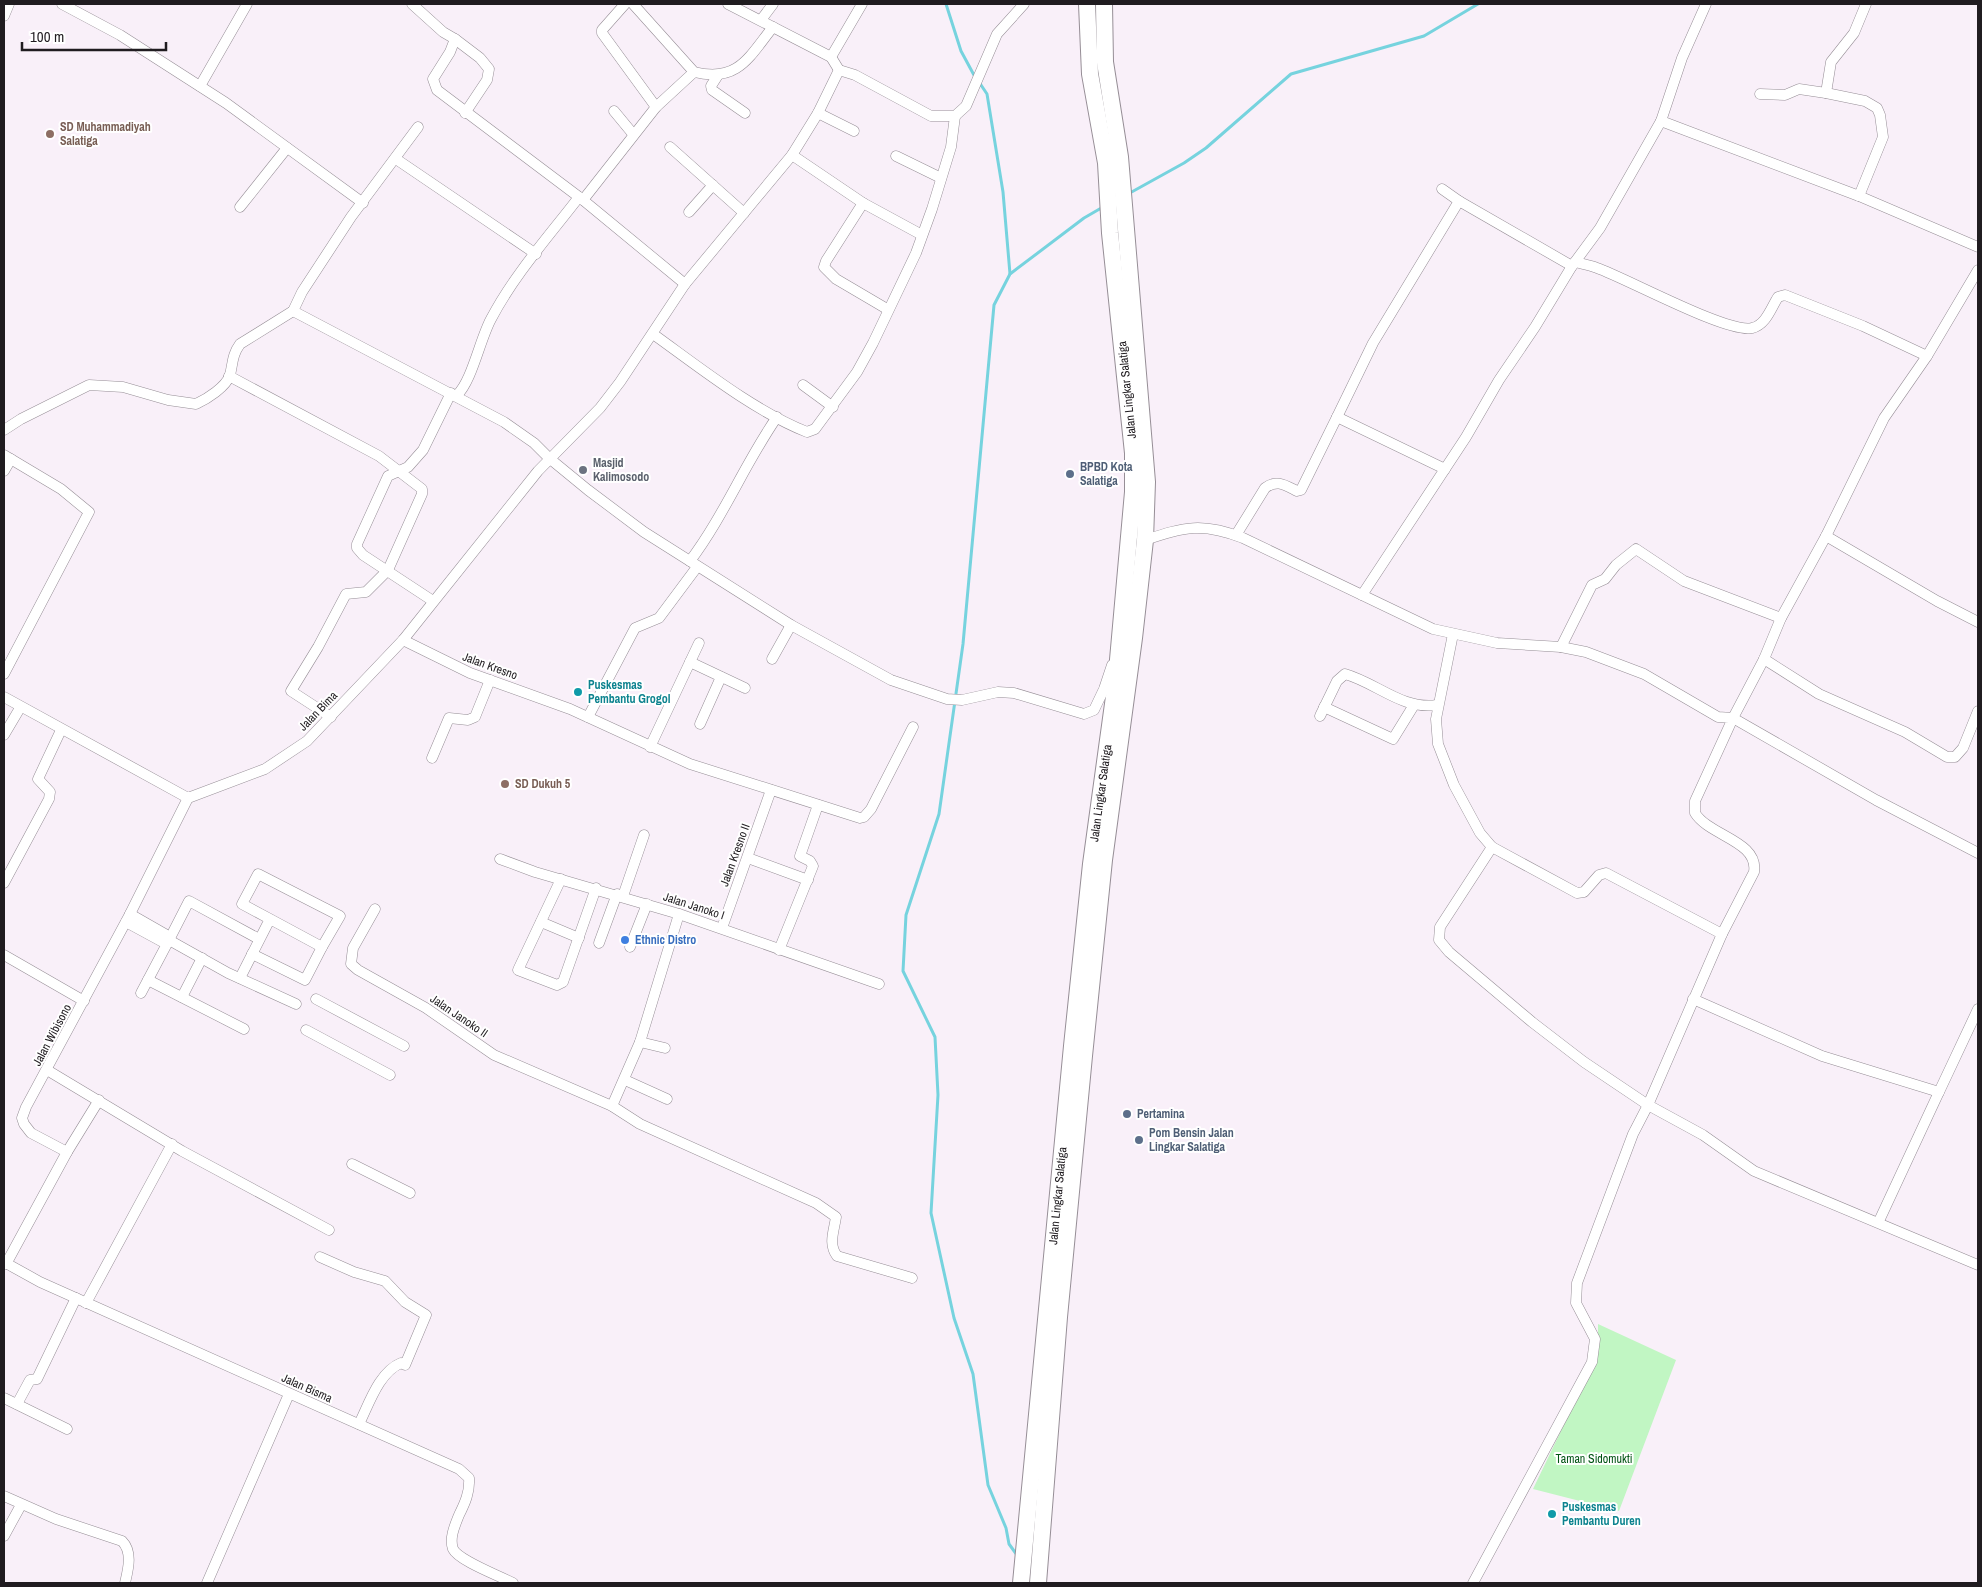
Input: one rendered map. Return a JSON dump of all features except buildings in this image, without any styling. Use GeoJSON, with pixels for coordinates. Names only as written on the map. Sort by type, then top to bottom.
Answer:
{"type":"FeatureCollection","features":[{"type":"Feature","properties":{"kind":"highway","name":"Jalan Lingkar Salatiga"},"geometry":{"type":"LineString","coordinates":[[1087,4],[1090,74],[1113,160]]}},
{"type":"Feature","properties":{"kind":"highway","name":"Jalan Lingkar Salatiga"},"geometry":{"type":"LineString","coordinates":[[1038,1583],[1059,1317],[1133,580],[1133,454],[1105,62],[1104,4]]}},
{"type":"Feature","properties":{"kind":"highway","name":"Jalan Lingkar Salatiga"},"geometry":{"type":"LineString","coordinates":[[1118,231],[1146,454],[1145,540],[1133,580]]}},
{"type":"Feature","properties":{"kind":"highway","name":"Jalan Lingkar Salatiga"},"geometry":{"type":"LineString","coordinates":[[1021,1583],[1091,864],[1127,638]]}},
{"type":"Feature","properties":{"kind":"street"},"geometry":{"type":"LineString","coordinates":[[4,16],[9,4]]}},
{"type":"Feature","properties":{"kind":"street"},"geometry":{"type":"LineString","coordinates":[[62,4],[120,35],[200,86],[362,204]]}},
{"type":"Feature","properties":{"kind":"street"},"geometry":{"type":"LineString","coordinates":[[200,86],[247,4]]}},
{"type":"Feature","properties":{"kind":"street"},"geometry":{"type":"LineString","coordinates":[[412,4],[443,32],[480,58],[490,69],[487,80],[465,113]]}},
{"type":"Feature","properties":{"kind":"street"},"geometry":{"type":"LineString","coordinates":[[625,4],[602,32],[656,107]]}},
{"type":"Feature","properties":{"kind":"street"},"geometry":{"type":"LineString","coordinates":[[633,4],[694,72],[718,76],[729,73],[746,61],[773,26]]}},
{"type":"Feature","properties":{"kind":"street"},"geometry":{"type":"LineString","coordinates":[[728,4],[830,57],[839,70],[855,75],[931,116],[955,116]]}},
{"type":"Feature","properties":{"kind":"street"},"geometry":{"type":"LineString","coordinates":[[762,20],[773,4]]}},
{"type":"Feature","properties":{"kind":"street"},"geometry":{"type":"LineString","coordinates":[[830,57],[862,4]]}},
{"type":"Feature","properties":{"kind":"street"},"geometry":{"type":"LineString","coordinates":[[652,334],[710,375],[800,430],[811,431],[820,425],[857,372],[873,343],[922,235],[951,147],[955,116],[966,106],[984,68],[997,34],[1024,4]]}},
{"type":"Feature","properties":{"kind":"street"},"geometry":{"type":"LineString","coordinates":[[1362,595],[1573,264],[1600,228],[1661,120],[1682,58],[1706,4]]}},
{"type":"Feature","properties":{"kind":"street"},"geometry":{"type":"LineString","coordinates":[[1826,93],[1831,62],[1854,33],[1866,4]]}},
{"type":"Feature","properties":{"kind":"street"},"geometry":{"type":"LineString","coordinates":[[455,39],[450,52],[435,75],[434,86],[441,94],[581,199],[686,284]]}},
{"type":"Feature","properties":{"kind":"street","name":"Jalan Bima"},"geometry":{"type":"LineString","coordinates":[[188,798],[265,769],[307,741],[403,640],[432,601],[548,458],[611,394],[686,284],[792,155],[818,113],[839,70]]}},
{"type":"Feature","properties":{"kind":"street"},"geometry":{"type":"LineString","coordinates":[[432,601],[388,570],[362,555],[357,548],[357,544],[385,482],[392,473],[408,467],[423,450],[454,394],[463,389],[491,319],[536,254],[656,107],[694,72]]}},
{"type":"Feature","properties":{"kind":"street"},"geometry":{"type":"LineString","coordinates":[[718,76],[711,86],[712,90],[745,112]]}},
{"type":"Feature","properties":{"kind":"street"},"geometry":{"type":"LineString","coordinates":[[1760,94],[1785,96],[1799,90],[1826,93],[1873,104],[1880,115],[1883,137],[1859,196]]}},
{"type":"Feature","properties":{"kind":"street"},"geometry":{"type":"LineString","coordinates":[[614,111],[633,134]]}},
{"type":"Feature","properties":{"kind":"street"},"geometry":{"type":"LineString","coordinates":[[818,113],[854,131]]}},
{"type":"Feature","properties":{"kind":"street"},"geometry":{"type":"LineString","coordinates":[[1661,120],[1859,196],[1978,247]]}},
{"type":"Feature","properties":{"kind":"street"},"geometry":{"type":"LineString","coordinates":[[4,430],[21,418],[88,385],[123,387],[168,400],[196,404],[217,390],[230,376],[234,352],[240,344],[293,311],[302,292],[362,204],[418,127]]}},
{"type":"Feature","properties":{"kind":"street"},"geometry":{"type":"LineString","coordinates":[[670,147],[744,213]]}},
{"type":"Feature","properties":{"kind":"street"},"geometry":{"type":"LineString","coordinates":[[240,207],[287,148]]}},
{"type":"Feature","properties":{"kind":"street"},"geometry":{"type":"LineString","coordinates":[[792,155],[863,203],[922,235]]}},
{"type":"Feature","properties":{"kind":"street"},"geometry":{"type":"LineString","coordinates":[[896,156],[941,178]]}},
{"type":"Feature","properties":{"kind":"street"},"geometry":{"type":"LineString","coordinates":[[396,159],[536,254]]}},
{"type":"Feature","properties":{"kind":"street"},"geometry":{"type":"LineString","coordinates":[[689,212],[713,185]]}},
{"type":"Feature","properties":{"kind":"street"},"geometry":{"type":"LineString","coordinates":[[1442,189],[1458,201],[1573,264],[1597,268],[1690,310],[1738,328],[1754,328],[1761,324],[1766,320],[1778,297],[1785,296],[1863,326],[1927,356]]}},
{"type":"Feature","properties":{"kind":"street"},"geometry":{"type":"LineString","coordinates":[[1236,535],[1264,488],[1271,483],[1286,485],[1297,491],[1301,490],[1373,343],[1458,201]]}},
{"type":"Feature","properties":{"kind":"street"},"geometry":{"type":"LineString","coordinates":[[863,203],[824,267],[836,279],[887,309]]}},
{"type":"Feature","properties":{"kind":"street"},"geometry":{"type":"LineString","coordinates":[[1473,1583],[1592,1362],[1595,1339],[1576,1303],[1577,1283],[1633,1134],[1648,1105],[1722,934],[1750,881],[1755,865],[1750,853],[1702,823],[1694,808],[1733,718],[1764,659],[1781,618],[1826,536],[1884,418],[1927,356],[1978,270]]}},
{"type":"Feature","properties":{"kind":"street"},"geometry":{"type":"LineString","coordinates":[[293,311],[454,394],[504,422],[534,443],[548,458],[616,512],[791,625],[891,680],[947,699],[962,700],[998,692],[1014,693],[1084,714],[1094,710],[1127,638]]}},
{"type":"Feature","properties":{"kind":"street"},"geometry":{"type":"LineString","coordinates":[[230,376],[379,456],[420,485],[422,494],[388,570],[366,592],[346,594],[318,647],[291,691],[331,717]]}},
{"type":"Feature","properties":{"kind":"street"},"geometry":{"type":"LineString","coordinates":[[803,385],[833,407]]}},
{"type":"Feature","properties":{"kind":"street"},"geometry":{"type":"LineString","coordinates":[[588,717],[635,628],[659,618],[694,564],[740,477],[777,417]]}},
{"type":"Feature","properties":{"kind":"street"},"geometry":{"type":"LineString","coordinates":[[1337,417],[1444,469]]}},
{"type":"Feature","properties":{"kind":"street"},"geometry":{"type":"LineString","coordinates":[[4,471],[7,457],[61,489],[89,512],[4,674]]}},
{"type":"Feature","properties":{"kind":"street"},"geometry":{"type":"LineString","coordinates":[[1145,540],[1178,530],[1200,527],[1218,528],[1362,595],[1412,622],[1453,634],[1497,643],[1561,647],[1586,652],[1623,664],[1665,684],[1718,717],[1733,718],[1876,800],[1978,853]]}},
{"type":"Feature","properties":{"kind":"street"},"geometry":{"type":"LineString","coordinates":[[1826,536],[1937,601],[1978,622]]}},
{"type":"Feature","properties":{"kind":"street"},"geometry":{"type":"LineString","coordinates":[[1561,647],[1592,585],[1605,578],[1616,565],[1636,550],[1684,581],[1781,618]]}},
{"type":"Feature","properties":{"kind":"street"},"geometry":{"type":"LineString","coordinates":[[772,659],[791,625]]}},
{"type":"Feature","properties":{"kind":"street"},"geometry":{"type":"LineString","coordinates":[[1453,634],[1437,705],[1436,731],[1445,764],[1472,820],[1492,847],[1580,894],[1599,875],[1609,874],[1722,934]]}},
{"type":"Feature","properties":{"kind":"street","name":"Jalan Kresno"},"geometry":{"type":"LineString","coordinates":[[403,640],[442,660],[490,680],[570,709],[690,764],[860,818],[869,814],[913,727]]}},
{"type":"Feature","properties":{"kind":"street"},"geometry":{"type":"LineString","coordinates":[[650,747],[699,643]]}},
{"type":"Feature","properties":{"kind":"street"},"geometry":{"type":"LineString","coordinates":[[1764,659],[1819,694],[1905,732],[1947,757],[1955,757],[1963,748],[1978,711]]}},
{"type":"Feature","properties":{"kind":"street"},"geometry":{"type":"LineString","coordinates":[[690,662],[744,688]]}},
{"type":"Feature","properties":{"kind":"street"},"geometry":{"type":"LineString","coordinates":[[1414,705],[1393,739],[1322,711],[1337,681],[1345,674],[1414,705],[1437,705]]}},
{"type":"Feature","properties":{"kind":"street"},"geometry":{"type":"LineString","coordinates":[[700,724],[721,677]]}},
{"type":"Feature","properties":{"kind":"street"},"geometry":{"type":"LineString","coordinates":[[432,758],[449,718],[468,720],[475,716],[490,680]]}},
{"type":"Feature","properties":{"kind":"street"},"geometry":{"type":"LineString","coordinates":[[4,698],[188,798]]}},
{"type":"Feature","properties":{"kind":"street"},"geometry":{"type":"LineString","coordinates":[[4,736],[20,708]]}},
{"type":"Feature","properties":{"kind":"street"},"geometry":{"type":"LineString","coordinates":[[4,883],[50,800],[50,792],[38,779],[62,730]]}},
{"type":"Feature","properties":{"kind":"street","name":"Jalan Kresno II"},"geometry":{"type":"LineString","coordinates":[[722,928],[771,790]]}},
{"type":"Feature","properties":{"kind":"street","name":"Jalan Wibisono"},"geometry":{"type":"LineString","coordinates":[[67,1152],[32,1133],[23,1122],[26,1107],[128,918],[188,798]]}},
{"type":"Feature","properties":{"kind":"street"},"geometry":{"type":"LineString","coordinates":[[779,950],[808,880],[812,863],[800,856],[818,805]]}},
{"type":"Feature","properties":{"kind":"street"},"geometry":{"type":"LineString","coordinates":[[599,943],[644,835]]}},
{"type":"Feature","properties":{"kind":"street"},"geometry":{"type":"LineString","coordinates":[[1492,847],[1440,927],[1439,940],[1449,952],[1561,1046],[1648,1105],[1703,1135],[1754,1171],[1978,1265]]}},
{"type":"Feature","properties":{"kind":"street"},"geometry":{"type":"LineString","coordinates":[[748,858],[808,880]]}},
{"type":"Feature","properties":{"kind":"street","name":"Jalan Janoko I"},"geometry":{"type":"LineString","coordinates":[[500,859],[722,928],[779,950],[879,984]]}},
{"type":"Feature","properties":{"kind":"street"},"geometry":{"type":"LineString","coordinates":[[252,954],[305,980],[340,916],[258,874],[242,904],[322,947]]}},
{"type":"Feature","properties":{"kind":"street"},"geometry":{"type":"LineString","coordinates":[[561,879],[518,970],[561,985],[596,888]]}},
{"type":"Feature","properties":{"kind":"street"},"geometry":{"type":"LineString","coordinates":[[141,992],[189,901],[260,939]]}},
{"type":"Feature","properties":{"kind":"street"},"geometry":{"type":"LineString","coordinates":[[630,947],[647,904]]}},
{"type":"Feature","properties":{"kind":"street","name":"Jalan Janoko II"},"geometry":{"type":"LineString","coordinates":[[375,909],[351,954],[350,960],[354,967],[426,1008],[494,1055],[612,1106],[640,1124],[816,1203],[834,1213],[836,1217],[832,1249],[837,1256],[912,1278]]}},
{"type":"Feature","properties":{"kind":"street"},"geometry":{"type":"LineString","coordinates":[[612,1106],[640,1042],[679,914]]}},
{"type":"Feature","properties":{"kind":"street"},"geometry":{"type":"LineString","coordinates":[[128,918],[165,934],[169,940],[202,958],[296,1004]]}},
{"type":"Feature","properties":{"kind":"street"},"geometry":{"type":"LineString","coordinates":[[240,978],[270,919]]}},
{"type":"Feature","properties":{"kind":"street"},"geometry":{"type":"LineString","coordinates":[[541,922],[579,938]]}},
{"type":"Feature","properties":{"kind":"street"},"geometry":{"type":"LineString","coordinates":[[4,956],[84,1001]]}},
{"type":"Feature","properties":{"kind":"street"},"geometry":{"type":"LineString","coordinates":[[182,997],[202,958]]}},
{"type":"Feature","properties":{"kind":"street"},"geometry":{"type":"LineString","coordinates":[[148,980],[244,1029]]}},
{"type":"Feature","properties":{"kind":"street"},"geometry":{"type":"LineString","coordinates":[[316,999],[404,1046]]}},
{"type":"Feature","properties":{"kind":"street"},"geometry":{"type":"LineString","coordinates":[[1693,1000],[1822,1056],[1939,1092]]}},
{"type":"Feature","properties":{"kind":"street"},"geometry":{"type":"LineString","coordinates":[[1879,1222],[1978,1009]]}},
{"type":"Feature","properties":{"kind":"street"},"geometry":{"type":"LineString","coordinates":[[306,1030],[390,1075]]}},
{"type":"Feature","properties":{"kind":"street"},"geometry":{"type":"LineString","coordinates":[[640,1042],[665,1048]]}},
{"type":"Feature","properties":{"kind":"street"},"geometry":{"type":"LineString","coordinates":[[47,1070],[172,1144],[329,1230]]}},
{"type":"Feature","properties":{"kind":"street"},"geometry":{"type":"LineString","coordinates":[[625,1080],[667,1099]]}},
{"type":"Feature","properties":{"kind":"street"},"geometry":{"type":"LineString","coordinates":[[5,1263],[67,1152],[99,1100]]}},
{"type":"Feature","properties":{"kind":"street"},"geometry":{"type":"LineString","coordinates":[[86,1303],[172,1144]]}},
{"type":"Feature","properties":{"kind":"street"},"geometry":{"type":"LineString","coordinates":[[352,1164],[410,1193]]}},
{"type":"Feature","properties":{"kind":"street"},"geometry":{"type":"LineString","coordinates":[[320,1257],[354,1272],[385,1281],[405,1302],[426,1315],[405,1365],[401,1363],[396,1365],[380,1383],[359,1424]]}},
{"type":"Feature","properties":{"kind":"street","name":"Jalan Bisma"},"geometry":{"type":"LineString","coordinates":[[5,1263],[86,1303],[226,1364],[288,1394],[423,1452],[466,1474],[469,1478],[469,1491],[454,1528],[451,1540],[453,1548],[461,1557],[513,1583]]}},
{"type":"Feature","properties":{"kind":"street"},"geometry":{"type":"LineString","coordinates":[[17,1404],[30,1380],[37,1379],[76,1298]]}},
{"type":"Feature","properties":{"kind":"street"},"geometry":{"type":"LineString","coordinates":[[207,1583],[288,1394]]}},
{"type":"Feature","properties":{"kind":"street"},"geometry":{"type":"LineString","coordinates":[[4,1398],[67,1429]]}},
{"type":"Feature","properties":{"kind":"street"},"geometry":{"type":"LineString","coordinates":[[4,1496],[21,1505],[122,1541],[127,1548],[129,1560],[125,1583]]}},
{"type":"Feature","properties":{"kind":"street"},"geometry":{"type":"LineString","coordinates":[[4,1536],[21,1505]]}},
{"type":"Feature","properties":{"kind":"green space","name":"Taman Sidomukti"},"geometry":{"type":"Polygon","coordinates":[[[1598,1324],[1676,1360],[1619,1511],[1533,1489],[1598,1354],[1598,1324]]]}},
{"type":"Feature","properties":{"kind":"waterway"},"geometry":{"type":"LineString","coordinates":[[946,4],[961,51],[975,77]]}},
{"type":"Feature","properties":{"kind":"waterway"},"geometry":{"type":"LineString","coordinates":[[1128,194],[1184,163],[1206,148],[1291,74],[1424,36],[1478,4]]}},
{"type":"Feature","properties":{"kind":"waterway"},"geometry":{"type":"LineString","coordinates":[[979,82],[987,94],[1003,192],[1010,274]]}},
{"type":"Feature","properties":{"kind":"waterway"},"geometry":{"type":"LineString","coordinates":[[1017,1555],[1009,1544],[1006,1528],[988,1485],[973,1374],[954,1318],[931,1213],[938,1095],[935,1037],[903,971],[906,915],[939,814],[963,644],[994,305],[1010,274],[1084,218],[1103,207]]}},
{"type":"Feature","properties":{"kind":"place","name":"SD Muhammadiyah Salatiga"},"geometry":{"type":"Point","coordinates":[50,134]}},
{"type":"Feature","properties":{"kind":"place","name":"Masjid Kalimosodo"},"geometry":{"type":"Point","coordinates":[583,470]}},
{"type":"Feature","properties":{"kind":"place","name":"BPBD Kota Salatiga"},"geometry":{"type":"Point","coordinates":[1070,474]}},
{"type":"Feature","properties":{"kind":"place","name":"Puskesmas Pembantu Grogol"},"geometry":{"type":"Point","coordinates":[578,692]}},
{"type":"Feature","properties":{"kind":"place","name":"SD Dukuh 5"},"geometry":{"type":"Point","coordinates":[505,784]}},
{"type":"Feature","properties":{"kind":"place","name":"Ethnic Distro"},"geometry":{"type":"Point","coordinates":[625,940]}},
{"type":"Feature","properties":{"kind":"place","name":"Pertamina"},"geometry":{"type":"Point","coordinates":[1127,1114]}},
{"type":"Feature","properties":{"kind":"place","name":"Pom Bensin Jalan Lingkar Salatiga"},"geometry":{"type":"Point","coordinates":[1139,1140]}},
{"type":"Feature","properties":{"kind":"place","name":"Puskesmas Pembantu Duren"},"geometry":{"type":"Point","coordinates":[1552,1514]}}]}
